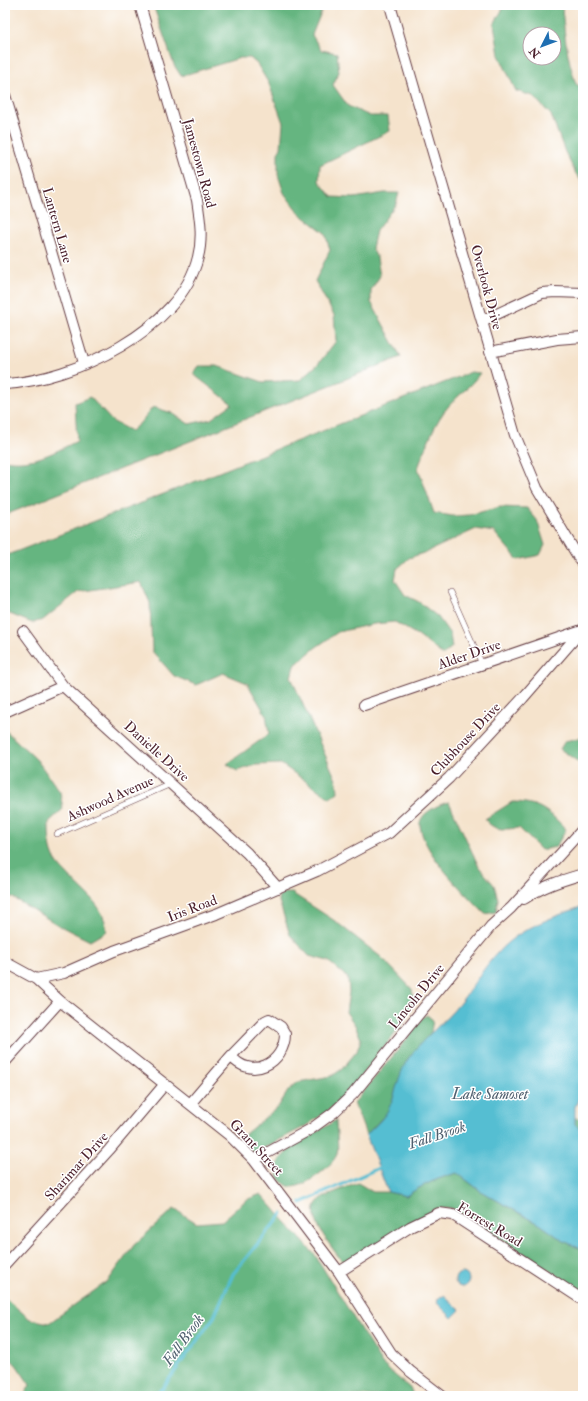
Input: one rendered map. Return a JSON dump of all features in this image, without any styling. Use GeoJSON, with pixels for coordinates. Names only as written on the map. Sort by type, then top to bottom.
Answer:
{"type":"FeatureCollection","features":[{"type":"Feature","properties":{"kind":"street","name":"Jamestown Road"},"geometry":{"type":"LineString","coordinates":[[5,384],[49,377],[111,352],[135,338],[155,323],[172,306],[183,291],[193,272],[199,250],[201,222],[197,200],[140,5]]}},
{"type":"Feature","properties":{"kind":"street","name":"Overlook Drive"},"geometry":{"type":"LineString","coordinates":[[390,5],[515,434],[537,488],[583,565]]}},
{"type":"Feature","properties":{"kind":"street","name":"Lantern Lane"},"geometry":{"type":"LineString","coordinates":[[5,95],[84,363]]}},
{"type":"Feature","properties":{"kind":"street"},"geometry":{"type":"LineString","coordinates":[[482,321],[542,293],[583,293]]}},
{"type":"Feature","properties":{"kind":"street"},"geometry":{"type":"LineString","coordinates":[[490,352],[556,339],[583,337]]}},
{"type":"Feature","properties":{"kind":"street","name":"Alder Drive"},"geometry":{"type":"LineString","coordinates":[[364,705],[583,629]]}},
{"type":"Feature","properties":{"kind":"street","name":"Clubhouse Drive"},"geometry":{"type":"LineString","coordinates":[[354,852],[389,833],[434,792],[523,698],[583,629]]}},
{"type":"Feature","properties":{"kind":"street","name":"Danielle Drive"},"geometry":{"type":"LineString","coordinates":[[23,630],[62,686],[247,853],[278,888]]}},
{"type":"Feature","properties":{"kind":"street"},"geometry":{"type":"LineString","coordinates":[[5,712],[62,686]]}},
{"type":"Feature","properties":{"kind":"street","name":"Lincoln Drive"},"geometry":{"type":"LineString","coordinates":[[254,1160],[311,1129],[333,1113],[353,1094],[491,926],[511,908],[583,829]]}},
{"type":"Feature","properties":{"kind":"street","name":"Iris Road"},"geometry":{"type":"LineString","coordinates":[[36,979],[64,973],[114,952],[216,914],[317,871],[354,852]]}},
{"type":"Feature","properties":{"kind":"street"},"geometry":{"type":"LineString","coordinates":[[511,908],[534,892],[558,881],[583,874]]}},
{"type":"Feature","properties":{"kind":"street","name":"Grant Street"},"geometry":{"type":"LineString","coordinates":[[5,962],[36,979],[60,1001],[229,1135],[254,1160],[339,1272],[391,1353],[411,1372],[442,1396]]}},
{"type":"Feature","properties":{"kind":"street"},"geometry":{"type":"LineString","coordinates":[[5,1062],[60,1001]]}},
{"type":"Feature","properties":{"kind":"street"},"geometry":{"type":"LineString","coordinates":[[190,1104],[231,1056],[265,1021],[269,1019],[277,1023],[285,1034],[283,1049],[278,1056],[260,1068],[245,1067],[236,1063],[231,1056]]}},
{"type":"Feature","properties":{"kind":"street","name":"Sharimar Drive"},"geometry":{"type":"LineString","coordinates":[[5,1264],[109,1150],[165,1084]]}},
{"type":"Feature","properties":{"kind":"street","name":"Forrest Road"},"geometry":{"type":"LineString","coordinates":[[339,1272],[410,1227],[439,1213],[453,1215],[583,1300]]}},
{"type":"Feature","properties":{"kind":"lane"},"geometry":{"type":"LineString","coordinates":[[450,592],[482,664]]}},
{"type":"Feature","properties":{"kind":"lane","name":"Ashwood Avenue"},"geometry":{"type":"LineString","coordinates":[[57,834],[172,784]]}},
{"type":"Feature","properties":{"kind":"green space"},"geometry":{"type":"Polygon","coordinates":[[[153,5],[324,5],[312,35],[321,50],[337,53],[339,72],[333,85],[348,106],[370,116],[388,116],[390,131],[320,165],[319,181],[332,197],[354,198],[384,193],[399,193],[396,204],[376,231],[372,248],[377,258],[380,276],[371,290],[371,302],[401,357],[5,515],[5,460],[24,461],[42,457],[77,441],[75,403],[90,397],[112,421],[131,431],[140,423],[153,407],[172,413],[189,424],[211,419],[232,404],[193,374],[199,366],[217,366],[263,382],[300,380],[318,364],[336,341],[334,315],[315,281],[330,250],[325,233],[299,213],[284,193],[278,175],[278,153],[281,148],[283,123],[269,84],[257,64],[250,58],[240,58],[181,76],[174,65],[153,5]]]}},
{"type":"Feature","properties":{"kind":"green space"},"geometry":{"type":"Polygon","coordinates":[[[505,5],[562,5],[570,65],[576,84],[583,88],[583,183],[576,174],[565,152],[551,115],[533,96],[516,91],[499,55],[494,24],[505,5]]]}},
{"type":"Feature","properties":{"kind":"green space"},"geometry":{"type":"Polygon","coordinates":[[[471,372],[480,373],[448,407],[440,418],[429,439],[418,468],[434,513],[453,516],[469,515],[500,507],[527,508],[537,520],[545,545],[540,555],[518,560],[494,532],[476,529],[429,551],[409,558],[397,569],[395,580],[405,595],[419,602],[438,617],[450,634],[452,647],[443,655],[417,635],[395,622],[374,624],[338,632],[315,648],[294,666],[291,677],[337,782],[338,792],[330,798],[281,764],[256,765],[237,771],[227,764],[269,734],[266,715],[247,683],[223,673],[196,685],[174,676],[152,651],[150,603],[141,582],[78,592],[43,620],[32,623],[5,612],[5,556],[471,372]]]}},
{"type":"Feature","properties":{"kind":"green space"},"geometry":{"type":"Polygon","coordinates":[[[5,730],[37,760],[60,792],[63,809],[49,822],[51,847],[59,866],[92,899],[97,905],[105,921],[107,931],[90,941],[58,925],[5,893],[5,730]]]}},
{"type":"Feature","properties":{"kind":"green space"},"geometry":{"type":"Polygon","coordinates":[[[583,734],[583,768],[577,761],[560,749],[565,741],[579,738],[583,734]]]}},
{"type":"Feature","properties":{"kind":"green space"},"geometry":{"type":"Polygon","coordinates":[[[449,802],[479,867],[494,885],[498,899],[496,912],[485,914],[446,873],[429,849],[423,837],[420,826],[422,817],[435,807],[449,802]]]}},
{"type":"Feature","properties":{"kind":"green space"},"geometry":{"type":"Polygon","coordinates":[[[512,802],[521,802],[542,809],[554,817],[566,829],[556,847],[541,850],[519,828],[496,828],[485,819],[512,802]]]}},
{"type":"Feature","properties":{"kind":"green space"},"geometry":{"type":"Polygon","coordinates":[[[283,893],[292,893],[335,921],[381,957],[412,989],[414,1003],[401,1026],[351,1090],[328,1111],[304,1127],[254,1153],[243,1143],[245,1134],[278,1107],[288,1091],[298,1082],[332,1076],[342,1069],[357,1051],[361,1039],[355,1025],[346,1012],[349,992],[348,978],[328,961],[309,956],[290,935],[278,898],[283,893]]]}},
{"type":"Feature","properties":{"kind":"green space"},"geometry":{"type":"Polygon","coordinates":[[[427,1015],[433,1020],[431,1032],[407,1060],[388,1112],[366,1135],[354,1103],[406,1040],[422,1018],[427,1015]]]}},
{"type":"Feature","properties":{"kind":"green space"},"geometry":{"type":"Polygon","coordinates":[[[575,1118],[583,1119],[583,1132],[575,1125],[575,1118]]]}},
{"type":"Feature","properties":{"kind":"green space"},"geometry":{"type":"Polygon","coordinates":[[[336,1120],[338,1151],[334,1159],[324,1170],[303,1184],[291,1187],[285,1184],[277,1173],[278,1163],[283,1156],[296,1145],[336,1120]]]}},
{"type":"Feature","properties":{"kind":"green space"},"geometry":{"type":"Polygon","coordinates":[[[457,1173],[482,1192],[541,1225],[562,1240],[583,1250],[583,1293],[463,1214],[451,1208],[436,1209],[345,1262],[341,1260],[331,1247],[316,1221],[314,1212],[316,1205],[321,1199],[334,1192],[358,1183],[373,1192],[388,1192],[406,1196],[430,1182],[457,1173]]]}},
{"type":"Feature","properties":{"kind":"green space"},"geometry":{"type":"Polygon","coordinates":[[[261,1194],[315,1255],[382,1364],[411,1389],[413,1396],[24,1396],[30,1385],[17,1366],[5,1353],[5,1298],[30,1319],[49,1323],[108,1281],[134,1245],[174,1209],[197,1223],[222,1221],[246,1200],[261,1194]]]}},
{"type":"Feature","properties":{"kind":"water","name":"Lake Samoset"},"geometry":{"type":"Polygon","coordinates":[[[583,906],[583,1089],[575,1107],[575,1124],[583,1132],[583,1250],[562,1240],[541,1225],[482,1192],[457,1173],[430,1182],[406,1196],[388,1192],[366,1135],[381,1120],[388,1110],[402,1071],[408,1059],[454,1010],[492,959],[506,944],[516,936],[538,924],[583,906]]]}},
{"type":"Feature","properties":{"kind":"water"},"geometry":{"type":"Polygon","coordinates":[[[462,1273],[467,1275],[469,1280],[467,1285],[462,1287],[457,1285],[455,1280],[457,1275],[462,1273]]]}},
{"type":"Feature","properties":{"kind":"water"},"geometry":{"type":"Polygon","coordinates":[[[444,1295],[460,1310],[452,1318],[437,1303],[437,1300],[444,1295]]]}},
{"type":"Feature","properties":{"kind":"waterway","name":"Fall Brook"},"geometry":{"type":"LineString","coordinates":[[301,1203],[381,1167]]}},
{"type":"Feature","properties":{"kind":"waterway","name":"Fall Brook"},"geometry":{"type":"LineString","coordinates":[[151,1396],[162,1389],[214,1317],[233,1274],[282,1214]]}}]}
